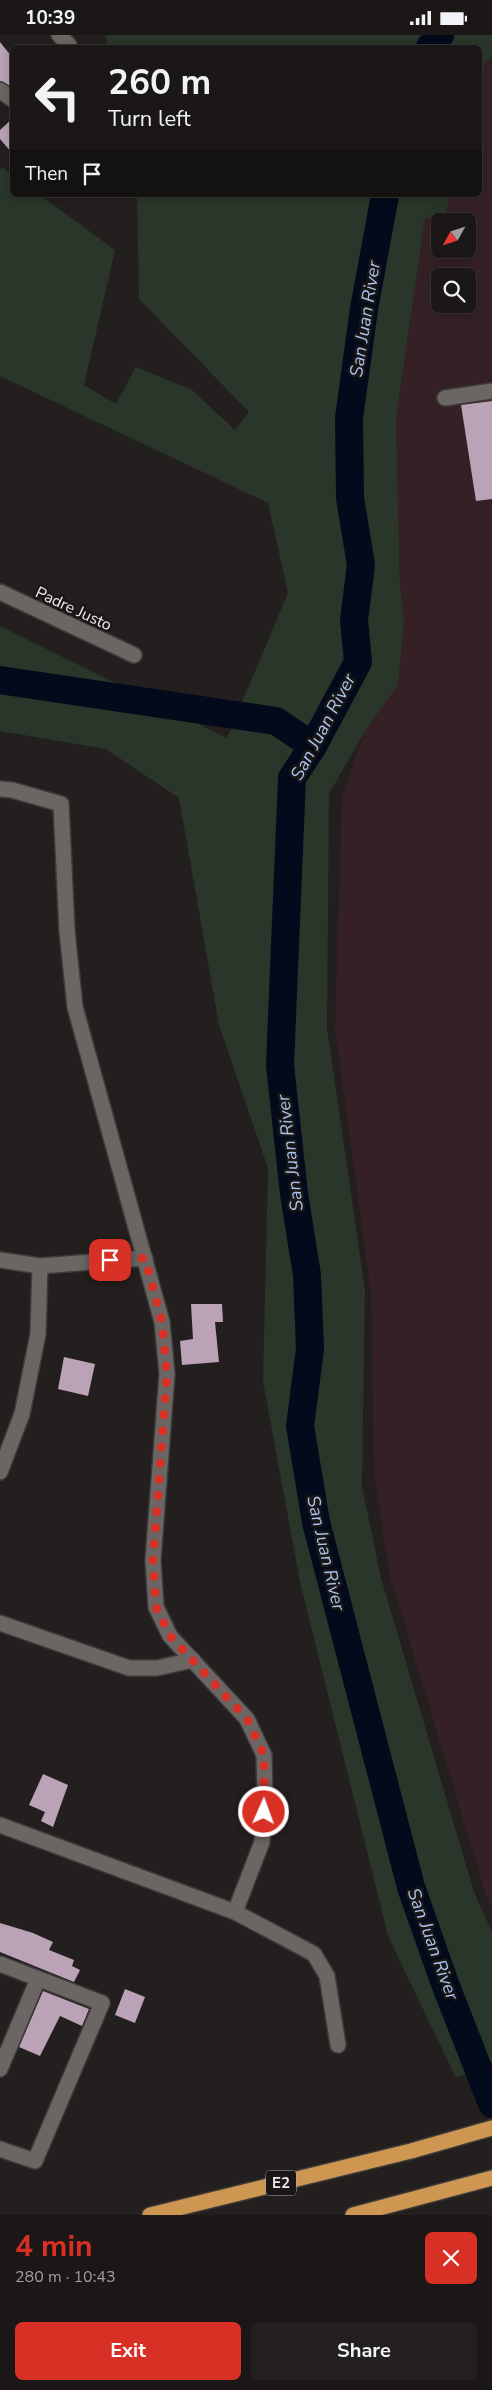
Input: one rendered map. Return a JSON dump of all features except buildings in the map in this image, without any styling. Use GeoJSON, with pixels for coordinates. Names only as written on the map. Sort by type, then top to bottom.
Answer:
{"type":"FeatureCollection","features":[{"type":"Feature","properties":{"kind":"highway","name":"E2"},"geometry":{"type":"LineString","coordinates":[[150,2215],[411,2151],[492,2128]]}},
{"type":"Feature","properties":{"kind":"highway"},"geometry":{"type":"LineString","coordinates":[[352,2215],[492,2178]]}},
{"type":"Feature","properties":{"kind":"street"},"geometry":{"type":"LineString","coordinates":[[445,398],[492,391]]}},
{"type":"Feature","properties":{"kind":"street","name":"Padre Justo"},"geometry":{"type":"LineString","coordinates":[[0,592],[134,655]]}},
{"type":"Feature","properties":{"kind":"street"},"geometry":{"type":"LineString","coordinates":[[0,789],[12,790],[61,804],[67,931],[76,1007],[162,1322],[167,1374],[153,1560],[156,1607],[170,1636],[247,1719],[264,1755],[265,1797],[262,1842],[235,1912]]}},
{"type":"Feature","properties":{"kind":"street"},"geometry":{"type":"LineString","coordinates":[[0,1260],[40,1266],[145,1258]]}},
{"type":"Feature","properties":{"kind":"street"},"geometry":{"type":"LineString","coordinates":[[0,1472],[22,1414],[38,1334],[40,1266]]}},
{"type":"Feature","properties":{"kind":"street"},"geometry":{"type":"LineString","coordinates":[[0,1623],[129,1668],[157,1668],[193,1660]]}},
{"type":"Feature","properties":{"kind":"street"},"geometry":{"type":"LineString","coordinates":[[0,1825],[235,1912],[314,1954],[328,1976],[338,2045]]}},
{"type":"Feature","properties":{"kind":"street"},"geometry":{"type":"LineString","coordinates":[[0,1964],[102,2003],[35,2161],[0,2149]]}},
{"type":"Feature","properties":{"kind":"street"},"geometry":{"type":"LineString","coordinates":[[0,2069],[38,1979]]}},
{"type":"Feature","properties":{"kind":"shaded area"},"geometry":{"type":"Polygon","coordinates":[[[492,56],[492,1909],[486,1896],[390,1576],[374,1475],[371,1294],[335,1028],[342,798],[365,731],[398,685],[404,620],[400,585],[396,418],[425,218],[431,218],[431,258],[476,258],[476,213],[446,213],[450,197],[482,197],[482,68],[492,56]]]}},
{"type":"Feature","properties":{"kind":"green space"},"geometry":{"type":"Polygon","coordinates":[[[105,35],[492,35],[492,56],[482,68],[482,45],[108,45],[105,35]]]}},
{"type":"Feature","properties":{"kind":"green space"},"geometry":{"type":"Polygon","coordinates":[[[2,167],[10,173],[10,197],[43,197],[115,250],[84,385],[116,404],[136,367],[192,390],[235,430],[249,412],[139,299],[137,197],[450,197],[446,213],[431,213],[431,218],[425,218],[396,418],[400,585],[404,620],[398,685],[365,731],[329,794],[327,1028],[365,1290],[362,1486],[381,1578],[474,1892],[492,1932],[492,2063],[456,2078],[388,1936],[300,1582],[263,1381],[268,1168],[219,1025],[179,798],[106,749],[0,731],[0,626],[227,738],[288,593],[268,503],[0,376],[0,170],[2,167]]]}},
{"type":"Feature","properties":{"kind":"waterway","name":"San Juan River"},"geometry":{"type":"LineString","coordinates":[[432,45],[440,35]]}},
{"type":"Feature","properties":{"kind":"waterway","name":"San Juan River"},"geometry":{"type":"LineString","coordinates":[[385,197],[364,309],[349,418],[350,498],[361,565],[354,620],[358,662],[313,746],[292,778],[280,1065],[294,1194],[307,1275],[310,1349],[300,1426],[316,1522],[411,1887],[444,1981],[492,2104]]}},
{"type":"Feature","properties":{"kind":"waterway"},"geometry":{"type":"LineString","coordinates":[[0,680],[276,721],[313,746]]}},
{"type":"Feature","properties":{"kind":"route"},"geometry":{"type":"LineString","coordinates":[[110,1260],[145,1258],[162,1322],[167,1374],[153,1560],[156,1607],[170,1636],[247,1719],[264,1755],[264,1812]]}}]}
